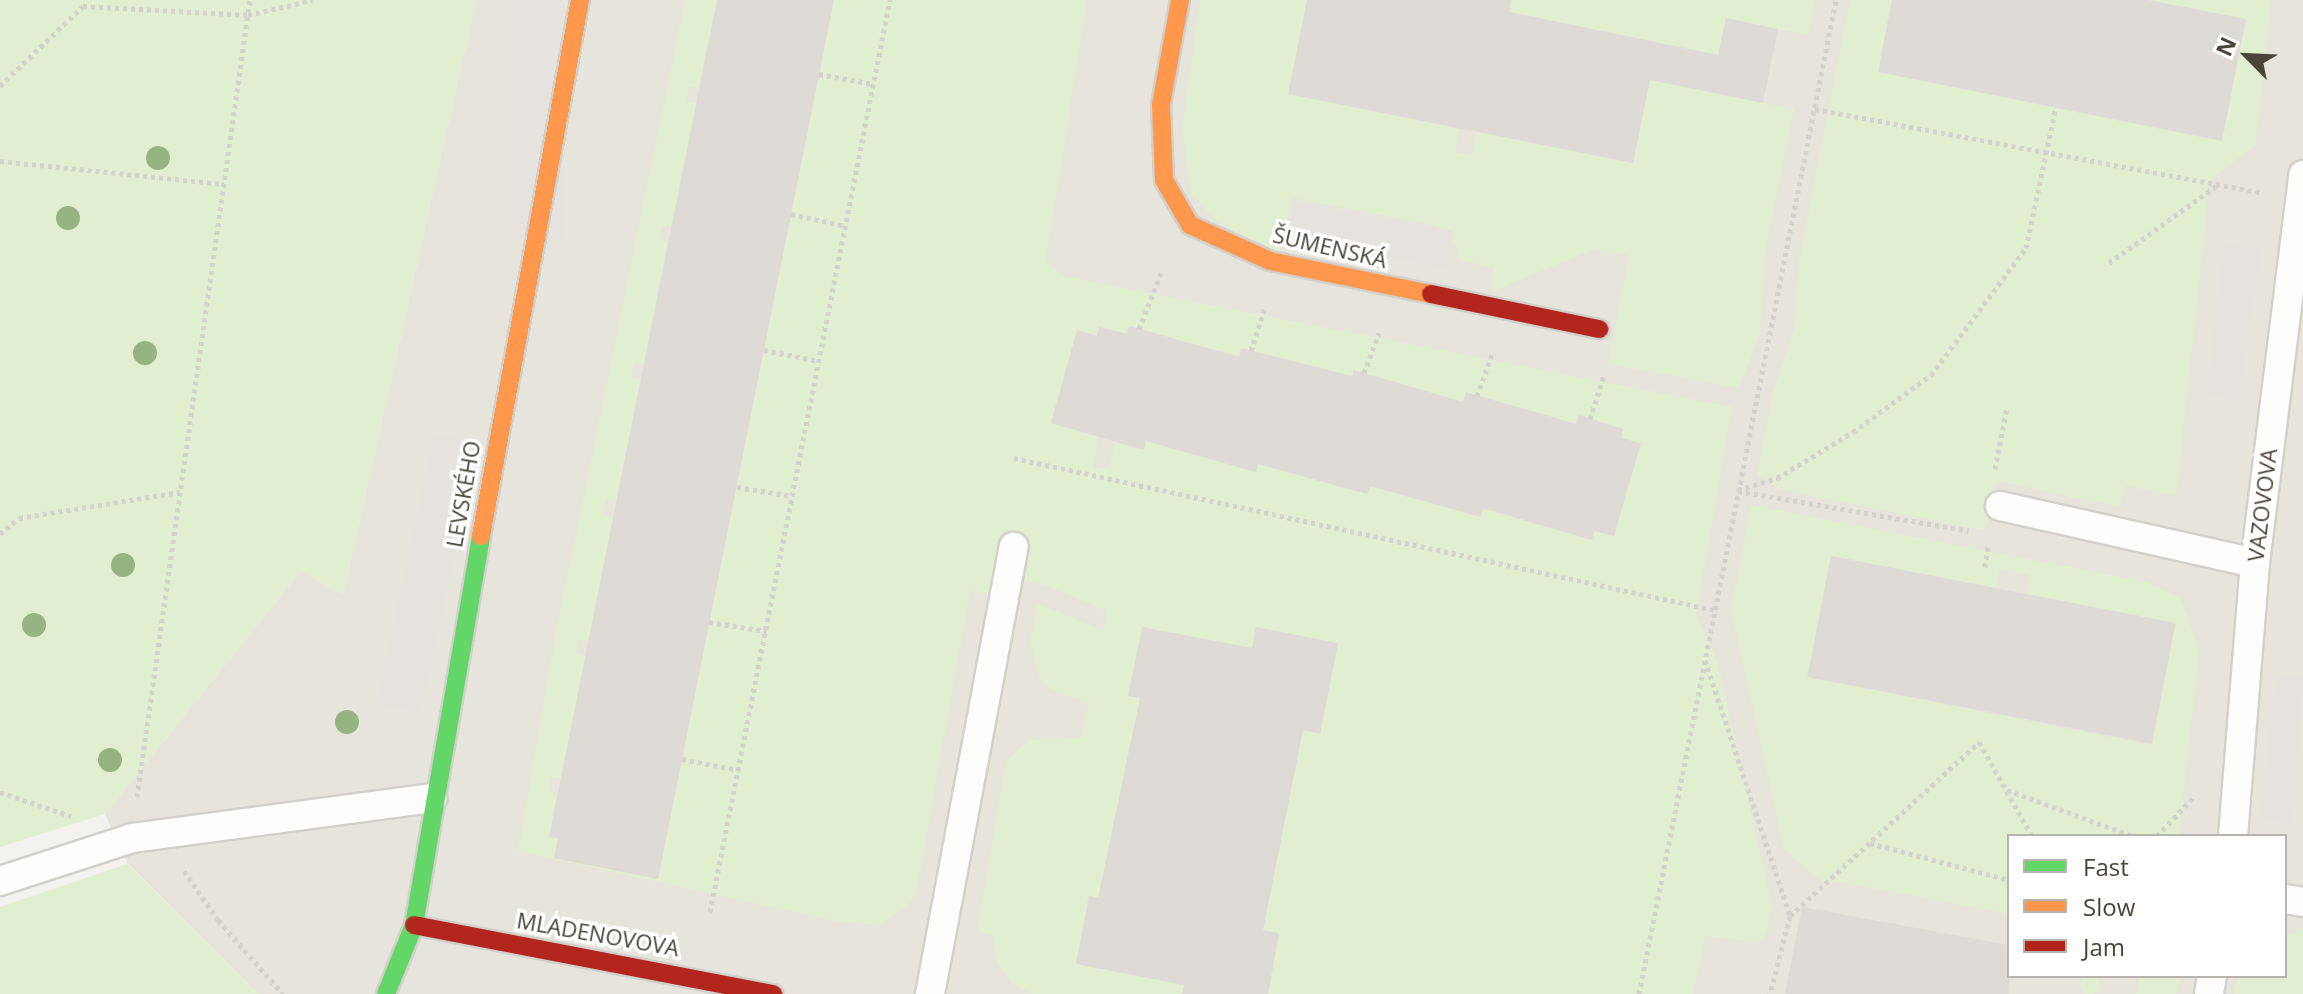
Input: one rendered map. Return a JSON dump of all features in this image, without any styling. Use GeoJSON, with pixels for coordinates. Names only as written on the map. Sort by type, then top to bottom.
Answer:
{"type":"FeatureCollection","features":[{"type":"Feature","properties":{"kind":"street","name":"LEVSKÉHO"},"geometry":{"type":"LineString","coordinates":[[386,994],[414,925],[432,798],[580,0]]}},
{"type":"Feature","properties":{"kind":"street","name":"ŠUMENSKÁ"},"geometry":{"type":"LineString","coordinates":[[1180,0],[1161,105],[1164,180],[1190,225],[1270,261],[1599,329]]}},
{"type":"Feature","properties":{"kind":"street","name":"MLADENOVOVA"},"geometry":{"type":"LineString","coordinates":[[414,925],[773,994]]}},
{"type":"Feature","properties":{"kind":"lane","name":"VAZOVOVA"},"geometry":{"type":"LineString","coordinates":[[2233,834],[2255,563],[2301,188]]}},
{"type":"Feature","properties":{"kind":"lane"},"geometry":{"type":"LineString","coordinates":[[2000,506],[2255,563]]}},
{"type":"Feature","properties":{"kind":"lane"},"geometry":{"type":"LineString","coordinates":[[930,994],[1014,547]]}},
{"type":"Feature","properties":{"kind":"lane"},"geometry":{"type":"LineString","coordinates":[[0,881],[132,838],[432,798]]}},
{"type":"Feature","properties":{"kind":"path"},"geometry":{"type":"LineString","coordinates":[[250,0],[132,838],[187,873],[218,920],[283,994]]}},
{"type":"Feature","properties":{"kind":"path"},"geometry":{"type":"LineString","coordinates":[[0,86],[83,6],[248,15],[312,0]]}},
{"type":"Feature","properties":{"kind":"path"},"geometry":{"type":"LineString","coordinates":[[710,912],[890,0]]}},
{"type":"Feature","properties":{"kind":"path"},"geometry":{"type":"LineString","coordinates":[[1639,994],[1836,0]]}},
{"type":"Feature","properties":{"kind":"path"},"geometry":{"type":"LineString","coordinates":[[819,74],[873,84]]}},
{"type":"Feature","properties":{"kind":"path"},"geometry":{"type":"LineString","coordinates":[[1737,490],[1777,478],[1853,432],[1931,375],[2026,248],[2056,107]]}},
{"type":"Feature","properties":{"kind":"path"},"geometry":{"type":"LineString","coordinates":[[1815,109],[2046,154],[2220,183],[2301,188]]}},
{"type":"Feature","properties":{"kind":"path"},"geometry":{"type":"LineString","coordinates":[[0,161],[224,184]]}},
{"type":"Feature","properties":{"kind":"path"},"geometry":{"type":"LineString","coordinates":[[2109,263],[2220,183]]}},
{"type":"Feature","properties":{"kind":"path"},"geometry":{"type":"LineString","coordinates":[[791,214],[845,226]]}},
{"type":"Feature","properties":{"kind":"path"},"geometry":{"type":"LineString","coordinates":[[1139,329],[1162,271]]}},
{"type":"Feature","properties":{"kind":"path"},"geometry":{"type":"LineString","coordinates":[[1251,351],[1269,295]]}},
{"type":"Feature","properties":{"kind":"path"},"geometry":{"type":"LineString","coordinates":[[1364,373],[1384,320]]}},
{"type":"Feature","properties":{"kind":"path"},"geometry":{"type":"LineString","coordinates":[[1477,396],[1495,345]]}},
{"type":"Feature","properties":{"kind":"path"},"geometry":{"type":"LineString","coordinates":[[764,350],[819,361]]}},
{"type":"Feature","properties":{"kind":"path"},"geometry":{"type":"LineString","coordinates":[[1590,419],[1606,370]]}},
{"type":"Feature","properties":{"kind":"path"},"geometry":{"type":"LineString","coordinates":[[1985,567],[1990,534],[2000,506],[1993,478],[2007,407]]}},
{"type":"Feature","properties":{"kind":"path"},"geometry":{"type":"LineString","coordinates":[[1014,458],[1714,610]]}},
{"type":"Feature","properties":{"kind":"path"},"geometry":{"type":"LineString","coordinates":[[737,487],[792,496]]}},
{"type":"Feature","properties":{"kind":"path"},"geometry":{"type":"LineString","coordinates":[[1737,490],[1990,534]]}},
{"type":"Feature","properties":{"kind":"path"},"geometry":{"type":"LineString","coordinates":[[0,534],[19,518],[180,492]]}},
{"type":"Feature","properties":{"kind":"path"},"geometry":{"type":"LineString","coordinates":[[709,622],[766,631]]}},
{"type":"Feature","properties":{"kind":"path"},"geometry":{"type":"LineString","coordinates":[[1704,660],[1790,916],[1770,994]]}},
{"type":"Feature","properties":{"kind":"path"},"geometry":{"type":"LineString","coordinates":[[1790,916],[1979,742],[2031,834]]}},
{"type":"Feature","properties":{"kind":"path"},"geometry":{"type":"LineString","coordinates":[[682,759],[738,770]]}},
{"type":"Feature","properties":{"kind":"path"},"geometry":{"type":"LineString","coordinates":[[2006,790],[2127,834]]}},
{"type":"Feature","properties":{"kind":"path"},"geometry":{"type":"LineString","coordinates":[[1870,843],[2007,879]]}},
{"type":"Feature","properties":{"kind":"shaded area"},"geometry":{"type":"Polygon","coordinates":[[[476,0],[2303,0],[2303,994],[258,994],[127,863],[105,814],[301,571],[343,595],[476,0]]]}},
{"type":"Feature","properties":{"kind":"shaded area"},"geometry":{"type":"Polygon","coordinates":[[[513,0],[563,0],[563,239],[513,239],[513,0]]]}},
{"type":"Feature","properties":{"kind":"shaded area"},"geometry":{"type":"Polygon","coordinates":[[[1296,203],[1454,231],[1447,268],[1289,240],[1296,203]]]}},
{"type":"Feature","properties":{"kind":"shaded area"},"geometry":{"type":"Polygon","coordinates":[[[2224,243],[2262,250],[2238,399],[2206,397],[2224,243]]]}},
{"type":"Feature","properties":{"kind":"shaded area"},"geometry":{"type":"Polygon","coordinates":[[[434,434],[478,443],[421,713],[377,704],[434,434]]]}},
{"type":"Feature","properties":{"kind":"shaded area"},"geometry":{"type":"Polygon","coordinates":[[[2276,675],[2303,678],[2293,824],[2260,820],[2276,675]]]}},
{"type":"Feature","properties":{"kind":"green space"},"geometry":{"type":"Polygon","coordinates":[[[0,0],[476,0],[343,595],[301,571],[105,814],[0,847],[0,0]]]}},
{"type":"Feature","properties":{"kind":"green space"},"geometry":{"type":"Polygon","coordinates":[[[685,0],[717,0],[717,46],[707,45],[699,87],[689,87],[687,102],[696,103],[688,145],[696,148],[680,184],[672,226],[662,227],[659,240],[668,242],[659,284],[668,286],[661,323],[652,321],[644,364],[634,363],[631,376],[640,380],[632,422],[634,460],[624,459],[616,501],[606,500],[603,514],[613,517],[605,559],[613,562],[597,598],[589,640],[579,640],[576,654],[585,656],[577,699],[578,737],[569,736],[561,778],[551,777],[549,791],[557,794],[549,836],[558,838],[555,858],[658,879],[834,0],[1087,0],[1046,260],[1062,276],[1732,407],[1696,614],[1718,663],[1772,907],[1766,934],[1757,942],[1705,936],[1693,994],[1268,994],[1279,934],[1263,930],[1303,730],[1320,733],[1338,644],[1256,627],[1247,671],[1129,696],[1238,718],[1197,918],[1089,896],[1076,964],[1122,973],[1127,951],[1188,964],[1182,994],[1033,994],[1011,983],[998,964],[992,935],[977,931],[1006,762],[1028,740],[1080,738],[1089,703],[1050,690],[1040,678],[1030,644],[1037,603],[1103,630],[1106,611],[1045,585],[995,576],[989,594],[970,591],[918,883],[912,901],[880,925],[839,922],[518,851],[556,632],[685,0]],[[1130,326],[1127,334],[1099,327],[1097,336],[1077,330],[1051,423],[1099,437],[1093,467],[1108,469],[1115,442],[1143,450],[1146,441],[1255,472],[1258,464],[1367,494],[1370,486],[1480,517],[1483,509],[1592,540],[1594,531],[1614,536],[1640,443],[1621,438],[1623,429],[1579,416],[1576,424],[1466,393],[1463,402],[1437,394],[1433,403],[1354,371],[1351,379],[1212,349],[1208,358],[1175,339],[1130,326]]]}},
{"type":"Feature","properties":{"kind":"green space"},"geometry":{"type":"Polygon","coordinates":[[[1200,0],[1307,0],[1289,94],[1459,129],[1455,153],[1472,155],[1477,132],[1633,163],[1657,42],[1509,12],[1511,0],[1815,0],[1808,35],[1726,18],[1711,92],[1794,109],[1764,258],[1760,332],[1739,388],[1608,364],[1629,255],[1592,250],[1491,292],[1494,268],[1457,259],[1456,243],[1449,244],[1438,226],[1292,198],[1280,252],[1219,224],[1192,194],[1182,129],[1200,0]]]}},
{"type":"Feature","properties":{"kind":"green space"},"geometry":{"type":"Polygon","coordinates":[[[1850,0],[1892,0],[2222,140],[2246,20],[2148,0],[2271,0],[2255,145],[2210,180],[2176,496],[2126,486],[2120,507],[1997,481],[1986,529],[1976,529],[1779,489],[1757,474],[1774,391],[1795,325],[1799,260],[1850,0]]]}},
{"type":"Feature","properties":{"kind":"green space"},"geometry":{"type":"Polygon","coordinates":[[[1751,505],[2147,582],[2180,597],[2199,651],[2179,834],[2007,834],[2007,914],[1828,880],[1823,883],[1784,849],[1731,610],[1751,505]],[[1831,556],[1807,677],[2151,745],[2175,624],[2027,595],[2030,575],[2000,570],[1996,588],[1831,556]]]}},
{"type":"Feature","properties":{"kind":"green space"},"geometry":{"type":"Polygon","coordinates":[[[127,864],[258,994],[0,994],[0,907],[127,864]]]}},
{"type":"Feature","properties":{"kind":"green space"},"geometry":{"type":"Polygon","coordinates":[[[2303,931],[2303,994],[2233,994],[2237,978],[2287,978],[2287,935],[2303,931]]]}},
{"type":"Feature","properties":{"kind":"green space"},"geometry":{"type":"Polygon","coordinates":[[[2083,978],[2097,978],[2099,989],[2094,994],[2086,994],[2081,989],[2083,978]]]}},
{"type":"Feature","properties":{"kind":"green space"},"geometry":{"type":"Polygon","coordinates":[[[2140,978],[2180,978],[2176,994],[2136,994],[2140,978]]]}},
{"type":"Feature","properties":{"kind":"building"},"geometry":{"type":"Polygon","coordinates":[[[717,0],[834,0],[658,879],[554,858],[558,838],[549,837],[717,0]]]}},
{"type":"Feature","properties":{"kind":"building"},"geometry":{"type":"Polygon","coordinates":[[[1307,0],[1511,0],[1509,12],[1718,55],[1726,18],[1778,29],[1763,103],[1650,80],[1633,163],[1288,94],[1307,0]]]}},
{"type":"Feature","properties":{"kind":"building"},"geometry":{"type":"Polygon","coordinates":[[[1892,0],[2148,0],[2246,19],[2222,141],[1878,72],[1892,0]]]}},
{"type":"Feature","properties":{"kind":"building"},"geometry":{"type":"Polygon","coordinates":[[[1129,326],[1239,357],[1241,348],[1352,376],[1354,370],[1463,402],[1466,392],[1576,424],[1579,415],[1623,429],[1621,438],[1641,443],[1614,536],[1594,531],[1592,540],[1483,508],[1481,517],[1370,486],[1367,494],[1258,464],[1256,472],[1146,441],[1144,450],[1051,423],[1077,330],[1097,336],[1099,327],[1127,334],[1129,326]]]}},
{"type":"Feature","properties":{"kind":"building"},"geometry":{"type":"Polygon","coordinates":[[[1831,556],[2176,623],[2152,744],[1808,677],[1831,556]]]}},
{"type":"Feature","properties":{"kind":"building"},"geometry":{"type":"Polygon","coordinates":[[[1142,627],[1252,648],[1256,627],[1338,643],[1320,734],[1303,730],[1263,930],[1279,933],[1268,994],[1182,994],[1184,985],[1076,964],[1089,896],[1098,898],[1140,698],[1128,696],[1142,627]]]}},
{"type":"Feature","properties":{"kind":"building"},"geometry":{"type":"Polygon","coordinates":[[[1802,907],[2007,945],[2009,994],[1785,994],[1802,907]]]}},
{"type":"Feature","properties":{"kind":"traffic: fast"},"geometry":{"type":"LineString","coordinates":[[386,994],[414,925],[481,536]]}},
{"type":"Feature","properties":{"kind":"traffic: slow"},"geometry":{"type":"LineString","coordinates":[[481,536],[580,0]]}},
{"type":"Feature","properties":{"kind":"traffic: slow"},"geometry":{"type":"LineString","coordinates":[[1180,0],[1161,105],[1164,180],[1190,225],[1270,261],[1431,294]]}},
{"type":"Feature","properties":{"kind":"traffic: jam"},"geometry":{"type":"LineString","coordinates":[[1431,294],[1599,329]]}},
{"type":"Feature","properties":{"kind":"traffic: jam"},"geometry":{"type":"LineString","coordinates":[[414,925],[773,994]]}}]}
